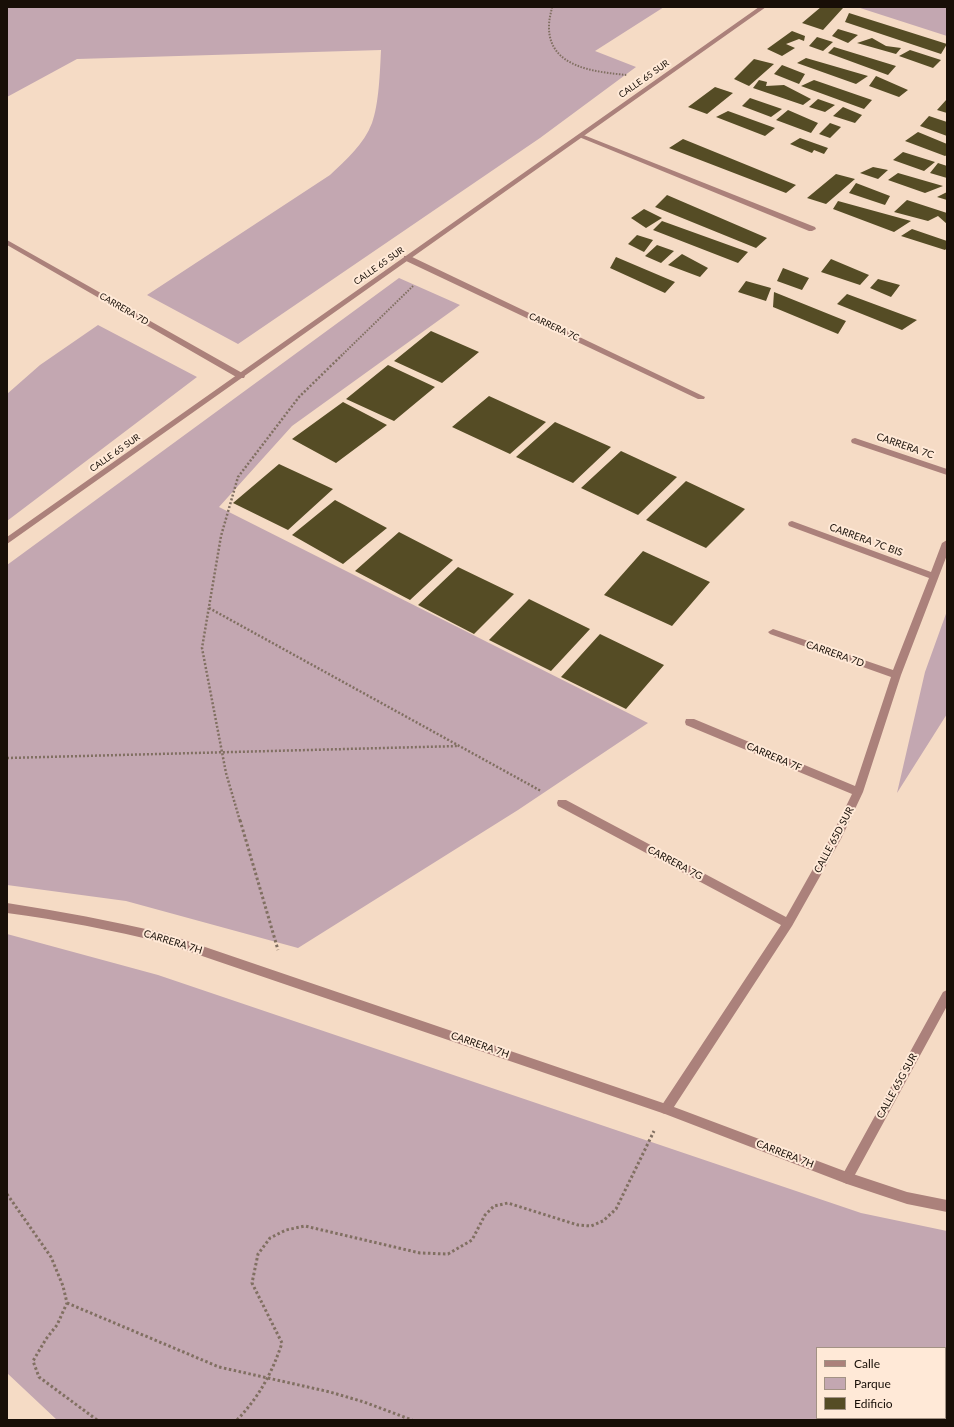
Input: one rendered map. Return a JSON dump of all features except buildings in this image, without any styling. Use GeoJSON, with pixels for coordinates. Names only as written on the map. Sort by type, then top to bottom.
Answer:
{"type":"FeatureCollection","features":[{"type":"Feature","properties":{"kind":"street","name":"CALLE 65 SUR"},"geometry":{"type":"LineString","coordinates":[[7,541],[763,7]]}},
{"type":"Feature","properties":{"kind":"street"},"geometry":{"type":"LineString","coordinates":[[581,136],[812,229]]}},
{"type":"Feature","properties":{"kind":"street","name":"CARRERA 7D"},"geometry":{"type":"LineString","coordinates":[[7,242],[241,376]]}},
{"type":"Feature","properties":{"kind":"street","name":"CARRERA 7C"},"geometry":{"type":"LineString","coordinates":[[408,258],[701,397]]}},
{"type":"Feature","properties":{"kind":"street","name":"CARRERA 7C"},"geometry":{"type":"LineString","coordinates":[[855,441],[947,472]]}},
{"type":"Feature","properties":{"kind":"street","name":"CARRERA 7C BIS"},"geometry":{"type":"LineString","coordinates":[[792,524],[933,576]]}},
{"type":"Feature","properties":{"kind":"street","name":"CALLE 65D SUR"},"geometry":{"type":"LineString","coordinates":[[666,1109],[788,923],[836,839],[858,792],[896,675],[947,543]]}},
{"type":"Feature","properties":{"kind":"street","name":"CARRERA 7D"},"geometry":{"type":"LineString","coordinates":[[773,632],[896,675]]}},
{"type":"Feature","properties":{"kind":"street","name":"CARRERA 7F"},"geometry":{"type":"LineString","coordinates":[[690,722],[858,792]]}},
{"type":"Feature","properties":{"kind":"street","name":"CARRERA 7G"},"geometry":{"type":"LineString","coordinates":[[562,803],[788,923]]}},
{"type":"Feature","properties":{"kind":"street","name":"CARRERA 7H"},"geometry":{"type":"LineString","coordinates":[[7,908],[65,916],[164,938],[666,1109],[847,1178],[907,1198],[947,1206]]}},
{"type":"Feature","properties":{"kind":"street","name":"CALLE 65G SUR"},"geometry":{"type":"LineString","coordinates":[[847,1178],[947,995]]}},
{"type":"Feature","properties":{"kind":"path"},"geometry":{"type":"LineString","coordinates":[[552,7],[549,28],[556,51],[564,60],[589,71],[664,77]]}},
{"type":"Feature","properties":{"kind":"path"},"geometry":{"type":"LineString","coordinates":[[286,979],[226,773],[202,648],[221,536],[238,477],[299,397],[431,269]]}},
{"type":"Feature","properties":{"kind":"path"},"geometry":{"type":"LineString","coordinates":[[209,608],[562,803]]}},
{"type":"Feature","properties":{"kind":"path"},"geometry":{"type":"LineString","coordinates":[[7,758],[459,746]]}},
{"type":"Feature","properties":{"kind":"path"},"geometry":{"type":"LineString","coordinates":[[236,1420],[250,1408],[269,1378],[274,1368],[282,1343],[252,1283],[258,1254],[270,1238],[286,1230],[305,1226],[420,1253],[448,1254],[472,1240],[485,1215],[494,1206],[508,1204],[578,1224],[591,1226],[603,1221],[616,1209],[666,1109]]}},
{"type":"Feature","properties":{"kind":"path"},"geometry":{"type":"LineString","coordinates":[[7,1194],[51,1257],[63,1286],[67,1303],[57,1325],[46,1339],[33,1361],[39,1377],[97,1420]]}},
{"type":"Feature","properties":{"kind":"path"},"geometry":{"type":"LineString","coordinates":[[67,1303],[219,1367],[357,1400],[412,1420]]}},
{"type":"Feature","properties":{"kind":"green space"},"geometry":{"type":"Polygon","coordinates":[[[7,7],[664,7],[595,51],[636,67],[540,138],[238,344],[147,295],[330,175],[348,157],[369,131],[372,123],[378,97],[381,50],[77,59],[7,97],[7,7]]]}},
{"type":"Feature","properties":{"kind":"green space"},"geometry":{"type":"Polygon","coordinates":[[[857,7],[947,8],[947,36],[857,7]]]}},
{"type":"Feature","properties":{"kind":"green space"},"geometry":{"type":"Polygon","coordinates":[[[399,278],[460,305],[292,426],[219,507],[648,723],[518,810],[298,948],[126,901],[7,885],[7,565],[399,278]]]}},
{"type":"Feature","properties":{"kind":"green space"},"geometry":{"type":"Polygon","coordinates":[[[98,325],[197,377],[7,521],[7,394],[40,365],[98,325]]]}},
{"type":"Feature","properties":{"kind":"green space"},"geometry":{"type":"Polygon","coordinates":[[[947,611],[947,714],[897,793],[925,672],[947,611]]]}},
{"type":"Feature","properties":{"kind":"green space"},"geometry":{"type":"Polygon","coordinates":[[[7,934],[158,975],[861,1213],[947,1231],[947,1420],[57,1420],[7,1373],[7,934]]]}}]}
